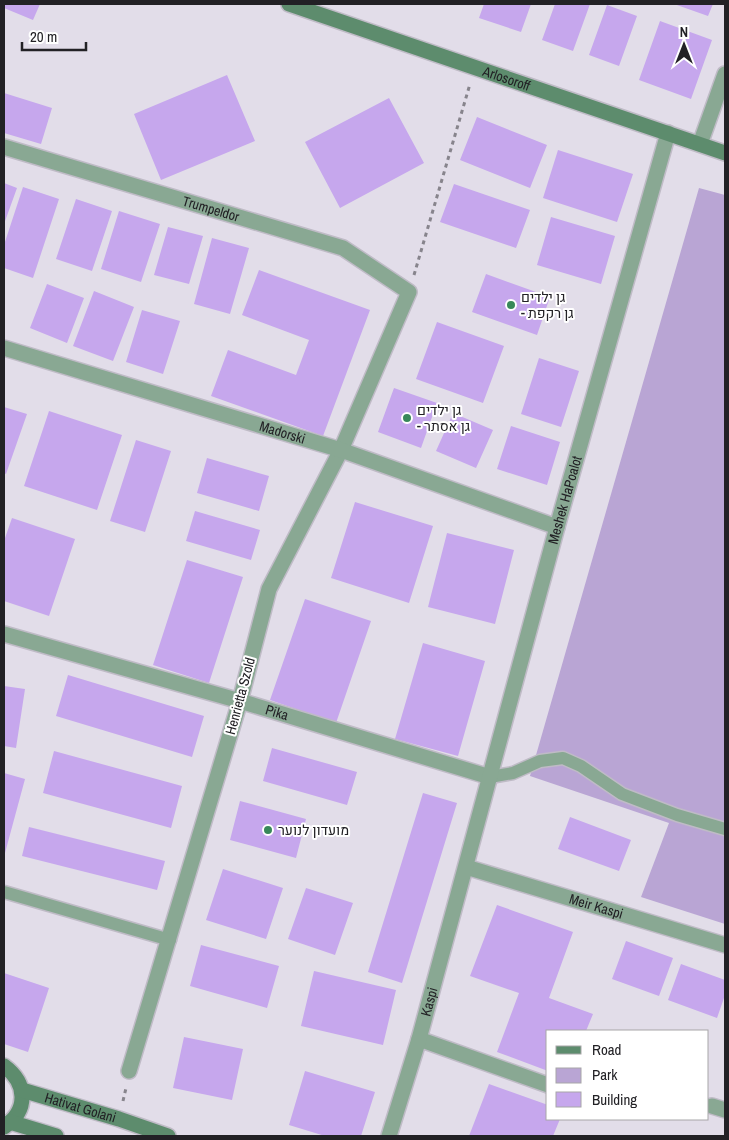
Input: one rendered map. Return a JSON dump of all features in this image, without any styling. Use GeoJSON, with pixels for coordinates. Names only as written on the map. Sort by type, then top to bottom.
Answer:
{"type":"FeatureCollection","features":[{"type":"Feature","properties":{"kind":"street","name":"Arlosoroff"},"geometry":{"type":"LineString","coordinates":[[289,4],[725,152]]}},
{"type":"Feature","properties":{"kind":"street"},"geometry":{"type":"LineString","coordinates":[[700,144],[725,74]]}},
{"type":"Feature","properties":{"kind":"street","name":"Meshek HaPoalot"},"geometry":{"type":"LineString","coordinates":[[466,867],[557,527],[668,133]]}},
{"type":"Feature","properties":{"kind":"street","name":"Trumpeldor"},"geometry":{"type":"LineString","coordinates":[[4,147],[343,248],[409,292]]}},
{"type":"Feature","properties":{"kind":"street","name":"Henrietta Szold"},"geometry":{"type":"LineString","coordinates":[[129,1071],[170,940],[240,701],[268,588],[341,450],[409,292]]}},
{"type":"Feature","properties":{"kind":"street","name":"Madorski"},"geometry":{"type":"LineString","coordinates":[[4,348],[341,450],[557,527]]}},
{"type":"Feature","properties":{"kind":"street","name":"Pika"},"geometry":{"type":"LineString","coordinates":[[4,634],[240,701],[490,777]]}},
{"type":"Feature","properties":{"kind":"street","name":"Meir Kaspi"},"geometry":{"type":"LineString","coordinates":[[466,867],[725,945]]}},
{"type":"Feature","properties":{"kind":"street","name":"Kaspi"},"geometry":{"type":"LineString","coordinates":[[389,1136],[419,1039],[466,867]]}},
{"type":"Feature","properties":{"kind":"street"},"geometry":{"type":"LineString","coordinates":[[419,1039],[546,1083]]}},
{"type":"Feature","properties":{"kind":"street"},"geometry":{"type":"LineString","coordinates":[[4,1066],[18,1080],[22,1090],[22,1102],[18,1113],[7,1124]]}},
{"type":"Feature","properties":{"kind":"street","name":"Hativat Golani"},"geometry":{"type":"LineString","coordinates":[[22,1090],[168,1136]]}},
{"type":"Feature","properties":{"kind":"street"},"geometry":{"type":"LineString","coordinates":[[7,1124],[56,1136]]}},
{"type":"Feature","properties":{"kind":"lane"},"geometry":{"type":"LineString","coordinates":[[490,777],[513,773],[540,761],[563,758],[580,766],[622,794],[677,815],[725,829]]}},
{"type":"Feature","properties":{"kind":"lane"},"geometry":{"type":"LineString","coordinates":[[4,892],[170,940]]}},
{"type":"Feature","properties":{"kind":"path"},"geometry":{"type":"LineString","coordinates":[[409,292],[475,67]]}},
{"type":"Feature","properties":{"kind":"path"},"geometry":{"type":"LineString","coordinates":[[119,1119],[129,1071]]}},
{"type":"Feature","properties":{"kind":"green space"},"geometry":{"type":"Polygon","coordinates":[[[699,188],[725,195],[725,924],[641,897],[669,823],[530,776],[699,188]]]}},
{"type":"Feature","properties":{"kind":"building"},"geometry":{"type":"Polygon","coordinates":[[[4,4],[40,4],[33,20],[4,8],[4,4]]]}},
{"type":"Feature","properties":{"kind":"building"},"geometry":{"type":"Polygon","coordinates":[[[484,4],[531,4],[521,32],[479,18],[484,4]]]}},
{"type":"Feature","properties":{"kind":"building"},"geometry":{"type":"Polygon","coordinates":[[[555,4],[590,4],[573,51],[542,40],[555,4]]]}},
{"type":"Feature","properties":{"kind":"building"},"geometry":{"type":"Polygon","coordinates":[[[674,4],[713,4],[708,16],[674,4]]]}},
{"type":"Feature","properties":{"kind":"building"},"geometry":{"type":"Polygon","coordinates":[[[607,5],[637,16],[619,66],[589,55],[607,5]]]}},
{"type":"Feature","properties":{"kind":"building"},"geometry":{"type":"Polygon","coordinates":[[[660,21],[712,40],[691,99],[639,80],[660,21]]]}},
{"type":"Feature","properties":{"kind":"building"},"geometry":{"type":"Polygon","coordinates":[[[227,75],[255,141],[161,180],[134,114],[227,75]]]}},
{"type":"Feature","properties":{"kind":"building"},"geometry":{"type":"Polygon","coordinates":[[[4,93],[52,108],[41,144],[4,133],[4,93]]]}},
{"type":"Feature","properties":{"kind":"building"},"geometry":{"type":"Polygon","coordinates":[[[389,98],[424,163],[340,208],[305,142],[389,98]]]}},
{"type":"Feature","properties":{"kind":"building"},"geometry":{"type":"Polygon","coordinates":[[[477,117],[547,145],[530,188],[460,160],[477,117]]]}},
{"type":"Feature","properties":{"kind":"building"},"geometry":{"type":"Polygon","coordinates":[[[558,150],[633,174],[617,222],[543,198],[558,150]]]}},
{"type":"Feature","properties":{"kind":"building"},"geometry":{"type":"Polygon","coordinates":[[[4,183],[17,188],[4,224],[4,183]]]}},
{"type":"Feature","properties":{"kind":"building"},"geometry":{"type":"Polygon","coordinates":[[[454,184],[530,210],[516,248],[440,222],[454,184]]]}},
{"type":"Feature","properties":{"kind":"building"},"geometry":{"type":"Polygon","coordinates":[[[23,187],[59,199],[33,278],[4,268],[4,245],[23,187]]]}},
{"type":"Feature","properties":{"kind":"building"},"geometry":{"type":"Polygon","coordinates":[[[76,199],[112,211],[92,271],[56,259],[76,199]]]}},
{"type":"Feature","properties":{"kind":"building"},"geometry":{"type":"Polygon","coordinates":[[[119,211],[160,224],[141,282],[101,269],[119,211]]]}},
{"type":"Feature","properties":{"kind":"building"},"geometry":{"type":"Polygon","coordinates":[[[551,217],[615,236],[601,284],[537,265],[551,217]]]}},
{"type":"Feature","properties":{"kind":"building"},"geometry":{"type":"Polygon","coordinates":[[[168,227],[203,236],[189,284],[154,275],[168,227]]]}},
{"type":"Feature","properties":{"kind":"building"},"geometry":{"type":"Polygon","coordinates":[[[212,238],[249,248],[230,314],[194,304],[212,238]]]}},
{"type":"Feature","properties":{"kind":"building"},"geometry":{"type":"Polygon","coordinates":[[[259,270],[370,310],[323,436],[211,396],[228,350],[296,375],[309,340],[242,315],[259,270]]]}},
{"type":"Feature","properties":{"kind":"building","name":"גן ילדים - גן רקפת"},"geometry":{"type":"Polygon","coordinates":[[[486,274],[550,297],[537,335],[472,312],[486,274]]]}},
{"type":"Feature","properties":{"kind":"building"},"geometry":{"type":"Polygon","coordinates":[[[47,284],[84,298],[67,343],[30,328],[47,284]]]}},
{"type":"Feature","properties":{"kind":"building"},"geometry":{"type":"Polygon","coordinates":[[[94,291],[134,307],[113,361],[73,346],[94,291]]]}},
{"type":"Feature","properties":{"kind":"building"},"geometry":{"type":"Polygon","coordinates":[[[142,310],[180,321],[163,374],[126,362],[142,310]]]}},
{"type":"Feature","properties":{"kind":"building"},"geometry":{"type":"Polygon","coordinates":[[[437,322],[504,346],[483,403],[416,379],[437,322]]]}},
{"type":"Feature","properties":{"kind":"building"},"geometry":{"type":"Polygon","coordinates":[[[539,358],[579,371],[561,427],[521,414],[539,358]]]}},
{"type":"Feature","properties":{"kind":"building","name":"גן ילדים - גן אסתר"},"geometry":{"type":"Polygon","coordinates":[[[394,388],[437,403],[421,448],[378,432],[394,388]]]}},
{"type":"Feature","properties":{"kind":"building"},"geometry":{"type":"Polygon","coordinates":[[[4,407],[27,414],[6,474],[4,473],[4,407]]]}},
{"type":"Feature","properties":{"kind":"building"},"geometry":{"type":"Polygon","coordinates":[[[49,411],[122,435],[97,510],[24,486],[49,411]]]}},
{"type":"Feature","properties":{"kind":"building"},"geometry":{"type":"Polygon","coordinates":[[[453,413],[493,430],[476,468],[436,451],[453,413]]]}},
{"type":"Feature","properties":{"kind":"building"},"geometry":{"type":"Polygon","coordinates":[[[511,426],[560,442],[547,485],[497,469],[511,426]]]}},
{"type":"Feature","properties":{"kind":"building"},"geometry":{"type":"Polygon","coordinates":[[[136,440],[171,451],[145,532],[110,521],[136,440]]]}},
{"type":"Feature","properties":{"kind":"building"},"geometry":{"type":"Polygon","coordinates":[[[207,458],[269,476],[259,511],[197,493],[207,458]]]}},
{"type":"Feature","properties":{"kind":"building"},"geometry":{"type":"Polygon","coordinates":[[[355,502],[433,526],[409,603],[331,578],[355,502]]]}},
{"type":"Feature","properties":{"kind":"building"},"geometry":{"type":"Polygon","coordinates":[[[195,511],[260,530],[251,560],[186,541],[195,511]]]}},
{"type":"Feature","properties":{"kind":"building"},"geometry":{"type":"Polygon","coordinates":[[[12,518],[75,539],[49,616],[4,601],[4,541],[12,518]]]}},
{"type":"Feature","properties":{"kind":"building"},"geometry":{"type":"Polygon","coordinates":[[[447,533],[514,550],[495,624],[428,607],[447,533]]]}},
{"type":"Feature","properties":{"kind":"building"},"geometry":{"type":"Polygon","coordinates":[[[187,560],[243,577],[209,683],[153,665],[187,560]]]}},
{"type":"Feature","properties":{"kind":"building"},"geometry":{"type":"Polygon","coordinates":[[[305,599],[371,621],[336,723],[270,700],[305,599]]]}},
{"type":"Feature","properties":{"kind":"building"},"geometry":{"type":"Polygon","coordinates":[[[423,643],[485,661],[458,756],[395,739],[423,643]]]}},
{"type":"Feature","properties":{"kind":"building"},"geometry":{"type":"Polygon","coordinates":[[[68,675],[204,716],[192,757],[56,716],[68,675]]]}},
{"type":"Feature","properties":{"kind":"building"},"geometry":{"type":"Polygon","coordinates":[[[4,686],[25,689],[16,748],[4,746],[4,686]]]}},
{"type":"Feature","properties":{"kind":"building"},"geometry":{"type":"Polygon","coordinates":[[[272,748],[357,772],[347,805],[263,781],[272,748]]]}},
{"type":"Feature","properties":{"kind":"building"},"geometry":{"type":"Polygon","coordinates":[[[54,751],[182,786],[171,828],[43,793],[54,751]]]}},
{"type":"Feature","properties":{"kind":"building"},"geometry":{"type":"Polygon","coordinates":[[[4,773],[25,779],[5,853],[4,852],[4,773]]]}},
{"type":"Feature","properties":{"kind":"building"},"geometry":{"type":"Polygon","coordinates":[[[423,793],[457,803],[402,983],[368,972],[423,793]]]}},
{"type":"Feature","properties":{"kind":"building","name":"מועדון לנוער"},"geometry":{"type":"Polygon","coordinates":[[[240,801],[306,819],[296,858],[230,840],[240,801]]]}},
{"type":"Feature","properties":{"kind":"building"},"geometry":{"type":"Polygon","coordinates":[[[570,817],[631,840],[619,871],[558,849],[570,817]]]}},
{"type":"Feature","properties":{"kind":"building"},"geometry":{"type":"Polygon","coordinates":[[[29,827],[165,861],[157,890],[22,856],[29,827]]]}},
{"type":"Feature","properties":{"kind":"building"},"geometry":{"type":"Polygon","coordinates":[[[223,869],[283,888],[266,939],[206,920],[223,869]]]}},
{"type":"Feature","properties":{"kind":"building"},"geometry":{"type":"Polygon","coordinates":[[[306,888],[353,903],[335,955],[288,939],[306,888]]]}},
{"type":"Feature","properties":{"kind":"building"},"geometry":{"type":"Polygon","coordinates":[[[497,905],[573,932],[549,998],[593,1014],[586,1030],[546,1030],[546,1070],[497,1052],[519,993],[470,976],[497,905]]]}},
{"type":"Feature","properties":{"kind":"building"},"geometry":{"type":"Polygon","coordinates":[[[626,941],[673,958],[659,996],[612,979],[626,941]]]}},
{"type":"Feature","properties":{"kind":"building"},"geometry":{"type":"Polygon","coordinates":[[[201,945],[279,966],[267,1008],[190,986],[201,945]]]}},
{"type":"Feature","properties":{"kind":"building"},"geometry":{"type":"Polygon","coordinates":[[[681,964],[725,980],[725,995],[717,1018],[668,1000],[681,964]]]}},
{"type":"Feature","properties":{"kind":"building"},"geometry":{"type":"Polygon","coordinates":[[[314,971],[396,990],[383,1045],[301,1026],[314,971]]]}},
{"type":"Feature","properties":{"kind":"building"},"geometry":{"type":"Polygon","coordinates":[[[4,973],[49,988],[28,1052],[4,1044],[4,973]]]}},
{"type":"Feature","properties":{"kind":"building"},"geometry":{"type":"Polygon","coordinates":[[[184,1037],[243,1049],[232,1100],[173,1088],[184,1037]]]}},
{"type":"Feature","properties":{"kind":"building"},"geometry":{"type":"Polygon","coordinates":[[[305,1071],[375,1092],[361,1136],[325,1136],[289,1125],[305,1071]]]}},
{"type":"Feature","properties":{"kind":"building"},"geometry":{"type":"Polygon","coordinates":[[[489,1084],[546,1104],[546,1120],[560,1120],[553,1136],[469,1136],[489,1084]]]}},
{"type":"Feature","properties":{"kind":"place","name":"גן ילדים - גן רקפת"},"geometry":{"type":"Point","coordinates":[511,305]}},
{"type":"Feature","properties":{"kind":"place","name":"גן ילדים - גן אסתר"},"geometry":{"type":"Point","coordinates":[407,418]}},
{"type":"Feature","properties":{"kind":"place","name":"מועדון לנוער"},"geometry":{"type":"Point","coordinates":[268,830]}}]}
